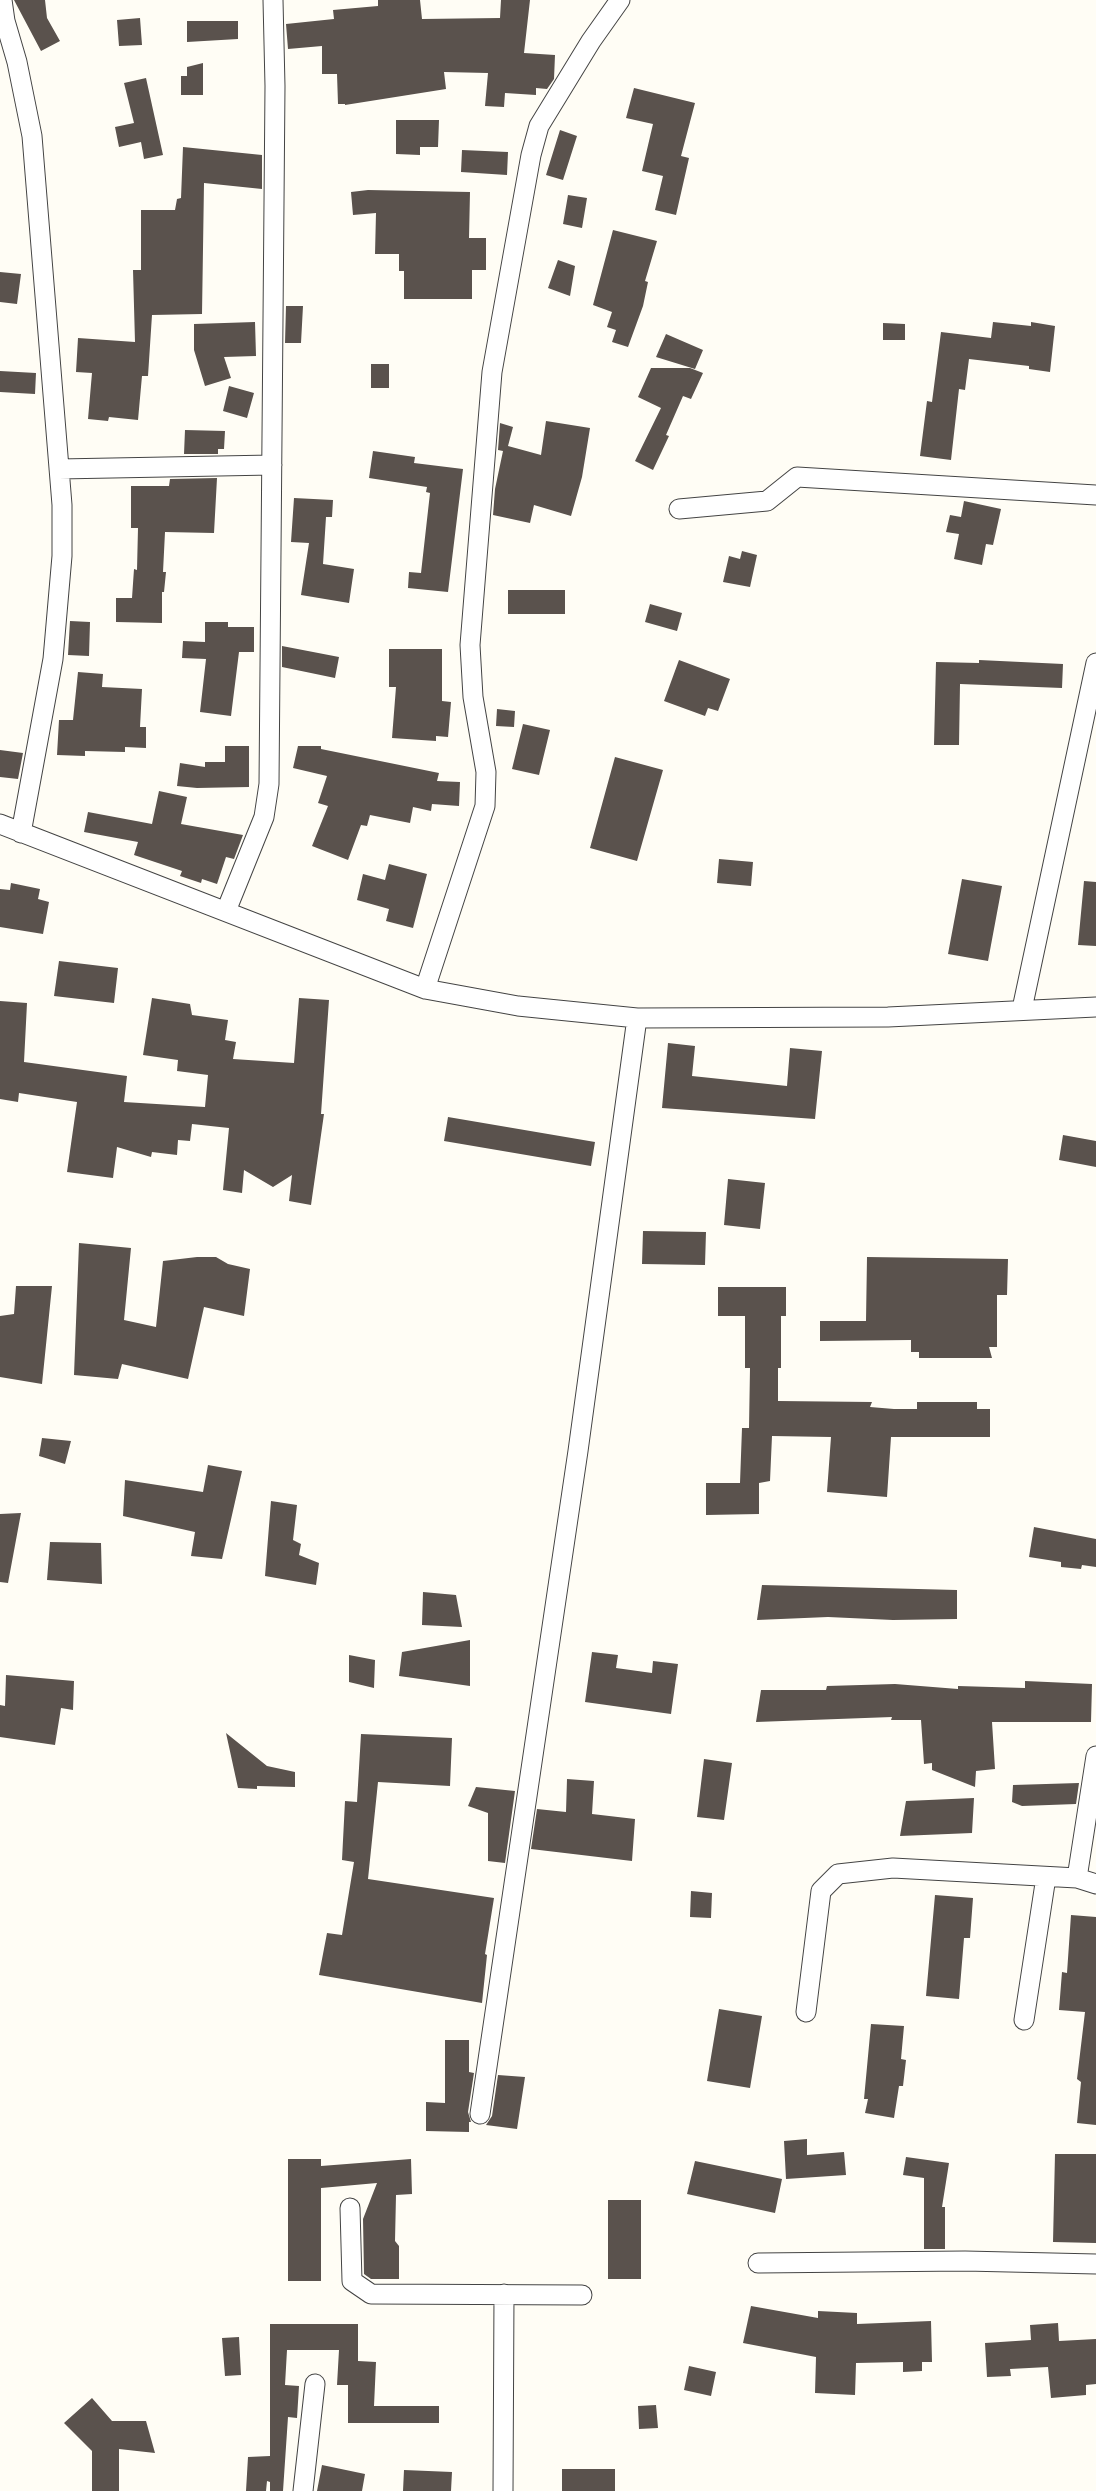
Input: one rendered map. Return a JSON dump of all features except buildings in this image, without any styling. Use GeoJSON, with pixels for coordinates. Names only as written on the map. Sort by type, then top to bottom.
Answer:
{"type":"FeatureCollection","features":[{"type":"Feature","properties":{"kind":"street"},"geometry":{"type":"LineString","coordinates":[[2,0],[32,136],[59,469],[62,556],[53,659],[21,832]]}},
{"type":"Feature","properties":{"kind":"street"},"geometry":{"type":"LineString","coordinates":[[226,911],[264,817],[269,784],[275,86],[273,0]]}},
{"type":"Feature","properties":{"kind":"street"},"geometry":{"type":"LineString","coordinates":[[425,989],[485,806],[486,772],[473,697],[470,645],[492,372],[531,155],[539,126],[591,41],[620,0]]}},
{"type":"Feature","properties":{"kind":"street"},"geometry":{"type":"LineString","coordinates":[[59,469],[272,466]]}},
{"type":"Feature","properties":{"kind":"street"},"geometry":{"type":"LineString","coordinates":[[679,509],[768,501],[797,477],[1096,495]]}},
{"type":"Feature","properties":{"kind":"street"},"geometry":{"type":"LineString","coordinates":[[1023,1009],[1096,663]]}},
{"type":"Feature","properties":{"kind":"street"},"geometry":{"type":"LineString","coordinates":[[0,824],[425,989],[518,1006],[637,1018],[888,1017],[1096,1007]]}},
{"type":"Feature","properties":{"kind":"street"},"geometry":{"type":"LineString","coordinates":[[480,2114],[576,1465],[637,1018]]}},
{"type":"Feature","properties":{"kind":"street"},"geometry":{"type":"LineString","coordinates":[[806,2012],[821,1891],[838,1874],[893,1868],[1087,1881],[1096,1756]]}},
{"type":"Feature","properties":{"kind":"street"},"geometry":{"type":"LineString","coordinates":[[1024,2020],[1046,1877]]}},
{"type":"Feature","properties":{"kind":"street"},"geometry":{"type":"LineString","coordinates":[[350,2208],[352,2281],[371,2294],[582,2295]]}},
{"type":"Feature","properties":{"kind":"street"},"geometry":{"type":"LineString","coordinates":[[758,2263],[965,2261],[1096,2264]]}},
{"type":"Feature","properties":{"kind":"street"},"geometry":{"type":"LineString","coordinates":[[503,2294],[503,2491]]}},
{"type":"Feature","properties":{"kind":"street"},"geometry":{"type":"LineString","coordinates":[[303,2491],[315,2384]]}}]}
